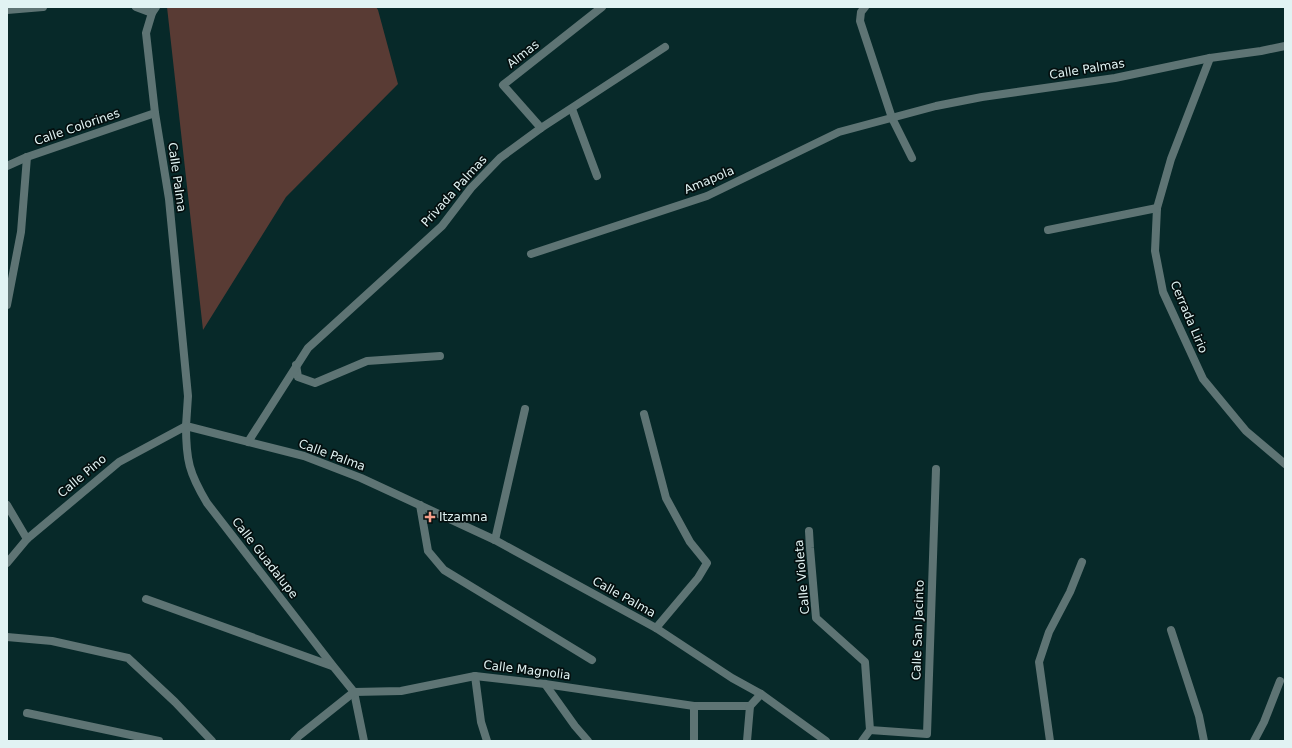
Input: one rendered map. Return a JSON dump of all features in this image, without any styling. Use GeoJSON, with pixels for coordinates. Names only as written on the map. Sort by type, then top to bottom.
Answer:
{"type":"FeatureCollection","features":[{"type":"Feature","properties":{"kind":"street"},"geometry":{"type":"LineString","coordinates":[[7,10],[43,7]]}},
{"type":"Feature","properties":{"kind":"street"},"geometry":{"type":"LineString","coordinates":[[136,7],[154,10]]}},
{"type":"Feature","properties":{"kind":"street","name":"Almas"},"geometry":{"type":"LineString","coordinates":[[541,128],[503,85],[602,7]]}},
{"type":"Feature","properties":{"kind":"street"},"geometry":{"type":"LineString","coordinates":[[865,7],[861,12],[860,21],[892,118],[912,158]]}},
{"type":"Feature","properties":{"kind":"street","name":"Calle Palma"},"geometry":{"type":"LineString","coordinates":[[154,10],[146,33],[155,113],[169,199],[188,396],[186,426],[304,456],[360,478],[495,540],[656,628],[732,678],[761,694],[826,741]]}},
{"type":"Feature","properties":{"kind":"street","name":"Calle Palmas"},"geometry":{"type":"LineString","coordinates":[[892,118],[936,106],[982,97],[1115,78],[1210,58],[1262,51],[1285,46]]}},
{"type":"Feature","properties":{"kind":"street","name":"Privada Palmas"},"geometry":{"type":"LineString","coordinates":[[248,442],[308,348],[442,226],[471,188],[500,158],[541,128],[665,47]]}},
{"type":"Feature","properties":{"kind":"street","name":"Cerrada Lirio"},"geometry":{"type":"LineString","coordinates":[[1210,58],[1171,159],[1157,208],[1154,251],[1163,292],[1203,379],[1246,431],[1285,464]]}},
{"type":"Feature","properties":{"kind":"street"},"geometry":{"type":"LineString","coordinates":[[572,109],[597,176]]}},
{"type":"Feature","properties":{"kind":"street","name":"Calle Colorines"},"geometry":{"type":"LineString","coordinates":[[7,166],[27,157],[155,113]]}},
{"type":"Feature","properties":{"kind":"street","name":"Amapola"},"geometry":{"type":"LineString","coordinates":[[531,254],[707,196],[838,132],[892,118]]}},
{"type":"Feature","properties":{"kind":"street"},"geometry":{"type":"LineString","coordinates":[[7,305],[20,232],[27,157]]}},
{"type":"Feature","properties":{"kind":"street"},"geometry":{"type":"LineString","coordinates":[[1048,230],[1157,208]]}},
{"type":"Feature","properties":{"kind":"street"},"geometry":{"type":"LineString","coordinates":[[296,365],[298,377],[315,383],[367,361],[440,356]]}},
{"type":"Feature","properties":{"kind":"street"},"geometry":{"type":"LineString","coordinates":[[495,540],[525,410]]}},
{"type":"Feature","properties":{"kind":"street"},"geometry":{"type":"LineString","coordinates":[[644,414],[666,498],[690,542],[707,563],[698,578],[656,628]]}},
{"type":"Feature","properties":{"kind":"street","name":"Calle Pino"},"geometry":{"type":"LineString","coordinates":[[7,563],[27,539],[119,462],[186,426]]}},
{"type":"Feature","properties":{"kind":"street","name":"Calle Guadalupe"},"geometry":{"type":"LineString","coordinates":[[186,426],[186,450],[189,466],[195,483],[206,503],[354,692]]}},
{"type":"Feature","properties":{"kind":"street","name":"Calle San Jacinto"},"geometry":{"type":"LineString","coordinates":[[870,730],[927,734],[936,469]]}},
{"type":"Feature","properties":{"kind":"street"},"geometry":{"type":"LineString","coordinates":[[7,505],[27,539]]}},
{"type":"Feature","properties":{"kind":"street"},"geometry":{"type":"LineString","coordinates":[[420,505],[428,551],[444,570],[592,660]]}},
{"type":"Feature","properties":{"kind":"street","name":"Calle Violeta"},"geometry":{"type":"LineString","coordinates":[[809,530],[816,618],[865,662],[870,730]]}},
{"type":"Feature","properties":{"kind":"street"},"geometry":{"type":"LineString","coordinates":[[1050,741],[1039,662],[1049,632],[1070,592],[1082,562]]}},
{"type":"Feature","properties":{"kind":"street"},"geometry":{"type":"LineString","coordinates":[[146,599],[333,666]]}},
{"type":"Feature","properties":{"kind":"street"},"geometry":{"type":"LineString","coordinates":[[1171,630],[1177,644],[1199,716],[1204,741]]}},
{"type":"Feature","properties":{"kind":"street"},"geometry":{"type":"LineString","coordinates":[[7,637],[52,641],[128,658],[175,702],[212,741]]}},
{"type":"Feature","properties":{"kind":"street"},"geometry":{"type":"LineString","coordinates":[[475,676],[481,722],[487,741]]}},
{"type":"Feature","properties":{"kind":"street","name":"Calle Magnolia"},"geometry":{"type":"LineString","coordinates":[[354,692],[401,691],[475,676],[545,684],[694,706],[750,706]]}},
{"type":"Feature","properties":{"kind":"street"},"geometry":{"type":"LineString","coordinates":[[1254,741],[1264,722],[1280,681]]}},
{"type":"Feature","properties":{"kind":"street"},"geometry":{"type":"LineString","coordinates":[[545,684],[575,726],[588,741]]}},
{"type":"Feature","properties":{"kind":"street"},"geometry":{"type":"LineString","coordinates":[[294,741],[300,738],[354,692],[364,741]]}},
{"type":"Feature","properties":{"kind":"street"},"geometry":{"type":"LineString","coordinates":[[747,741],[750,706],[761,694]]}},
{"type":"Feature","properties":{"kind":"street"},"geometry":{"type":"LineString","coordinates":[[694,706],[694,741]]}},
{"type":"Feature","properties":{"kind":"street"},"geometry":{"type":"LineString","coordinates":[[27,713],[159,741]]}},
{"type":"Feature","properties":{"kind":"street"},"geometry":{"type":"LineString","coordinates":[[862,741],[870,730]]}},
{"type":"Feature","properties":{"kind":"shaded area"},"geometry":{"type":"Polygon","coordinates":[[[167,7],[376,7],[398,84],[286,197],[203,330],[167,7]]]}},
{"type":"Feature","properties":{"kind":"place","name":"Itzamna"},"geometry":{"type":"Point","coordinates":[430,517]}}]}
